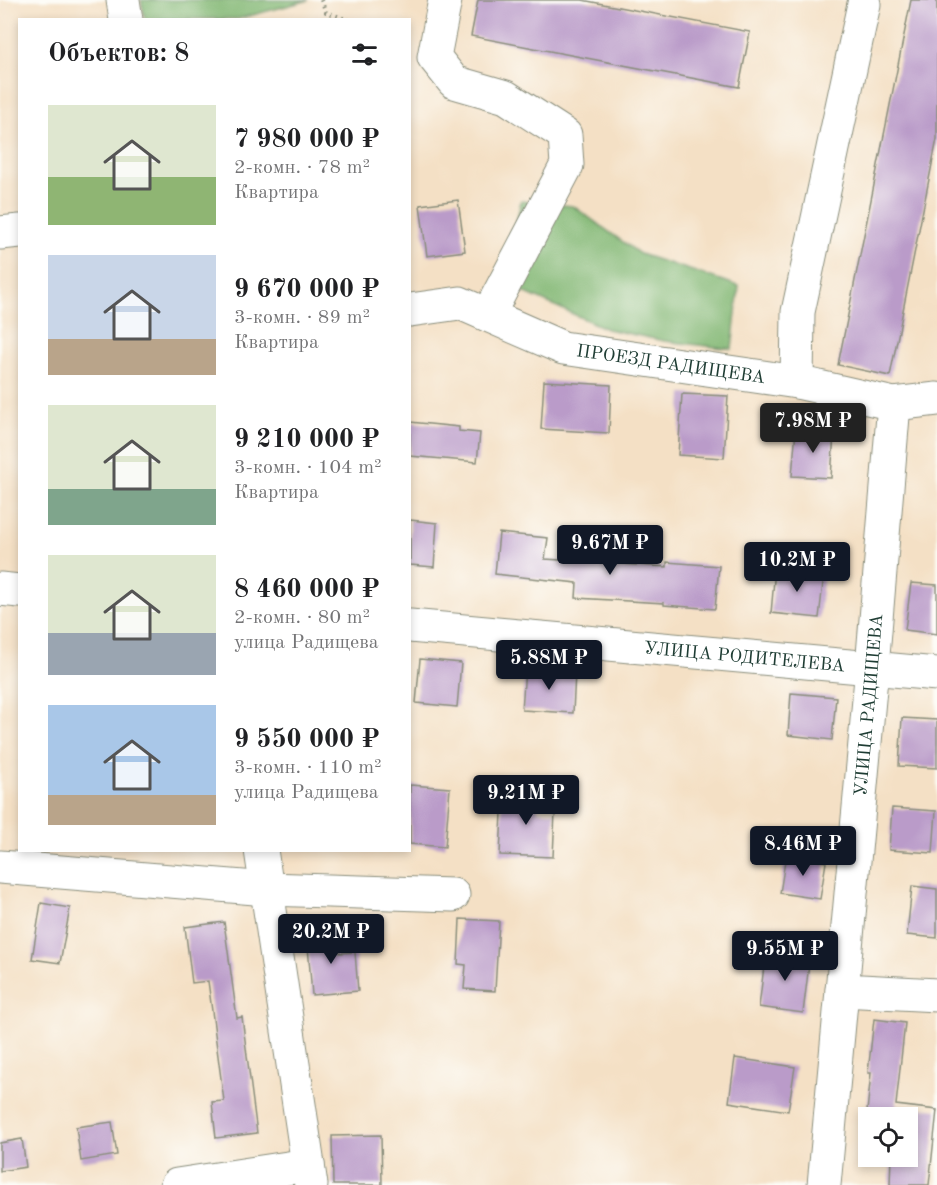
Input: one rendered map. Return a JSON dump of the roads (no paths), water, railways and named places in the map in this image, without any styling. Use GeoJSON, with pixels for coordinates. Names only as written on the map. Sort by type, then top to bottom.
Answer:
{"type":"FeatureCollection","features":[{"type":"Feature","properties":{"kind":"street"},"geometry":{"type":"LineString","coordinates":[[123,0],[126,18]]}},
{"type":"Feature","properties":{"kind":"street"},"geometry":{"type":"LineString","coordinates":[[445,0],[434,57],[454,82],[506,97],[565,135],[567,165],[488,315]]}},
{"type":"Feature","properties":{"kind":"street"},"geometry":{"type":"LineString","coordinates":[[796,382],[798,312],[855,1]]}},
{"type":"Feature","properties":{"kind":"street"},"geometry":{"type":"LineString","coordinates":[[0,233],[18,231]]}},
{"type":"Feature","properties":{"kind":"street","name":"ПРОЕЗД РАДИЩЕВА"},"geometry":{"type":"LineString","coordinates":[[411,310],[460,303],[563,348],[796,382],[894,404],[937,399]]}},
{"type":"Feature","properties":{"kind":"street","name":"УЛИЦА РАДИЩЕВА"},"geometry":{"type":"LineString","coordinates":[[824,1185],[894,404]]}},
{"type":"Feature","properties":{"kind":"street"},"geometry":{"type":"LineString","coordinates":[[0,589],[18,591]]}},
{"type":"Feature","properties":{"kind":"street","name":"УЛИЦА РОДИТЕЛЕВА"},"geometry":{"type":"LineString","coordinates":[[411,626],[937,674]]}},
{"type":"Feature","properties":{"kind":"street"},"geometry":{"type":"LineString","coordinates":[[177,1185],[309,1175],[261,852]]}},
{"type":"Feature","properties":{"kind":"street"},"geometry":{"type":"LineString","coordinates":[[0,867],[267,889],[453,895]]}},
{"type":"Feature","properties":{"kind":"street"},"geometry":{"type":"LineString","coordinates":[[842,990],[937,996]]}}]}
